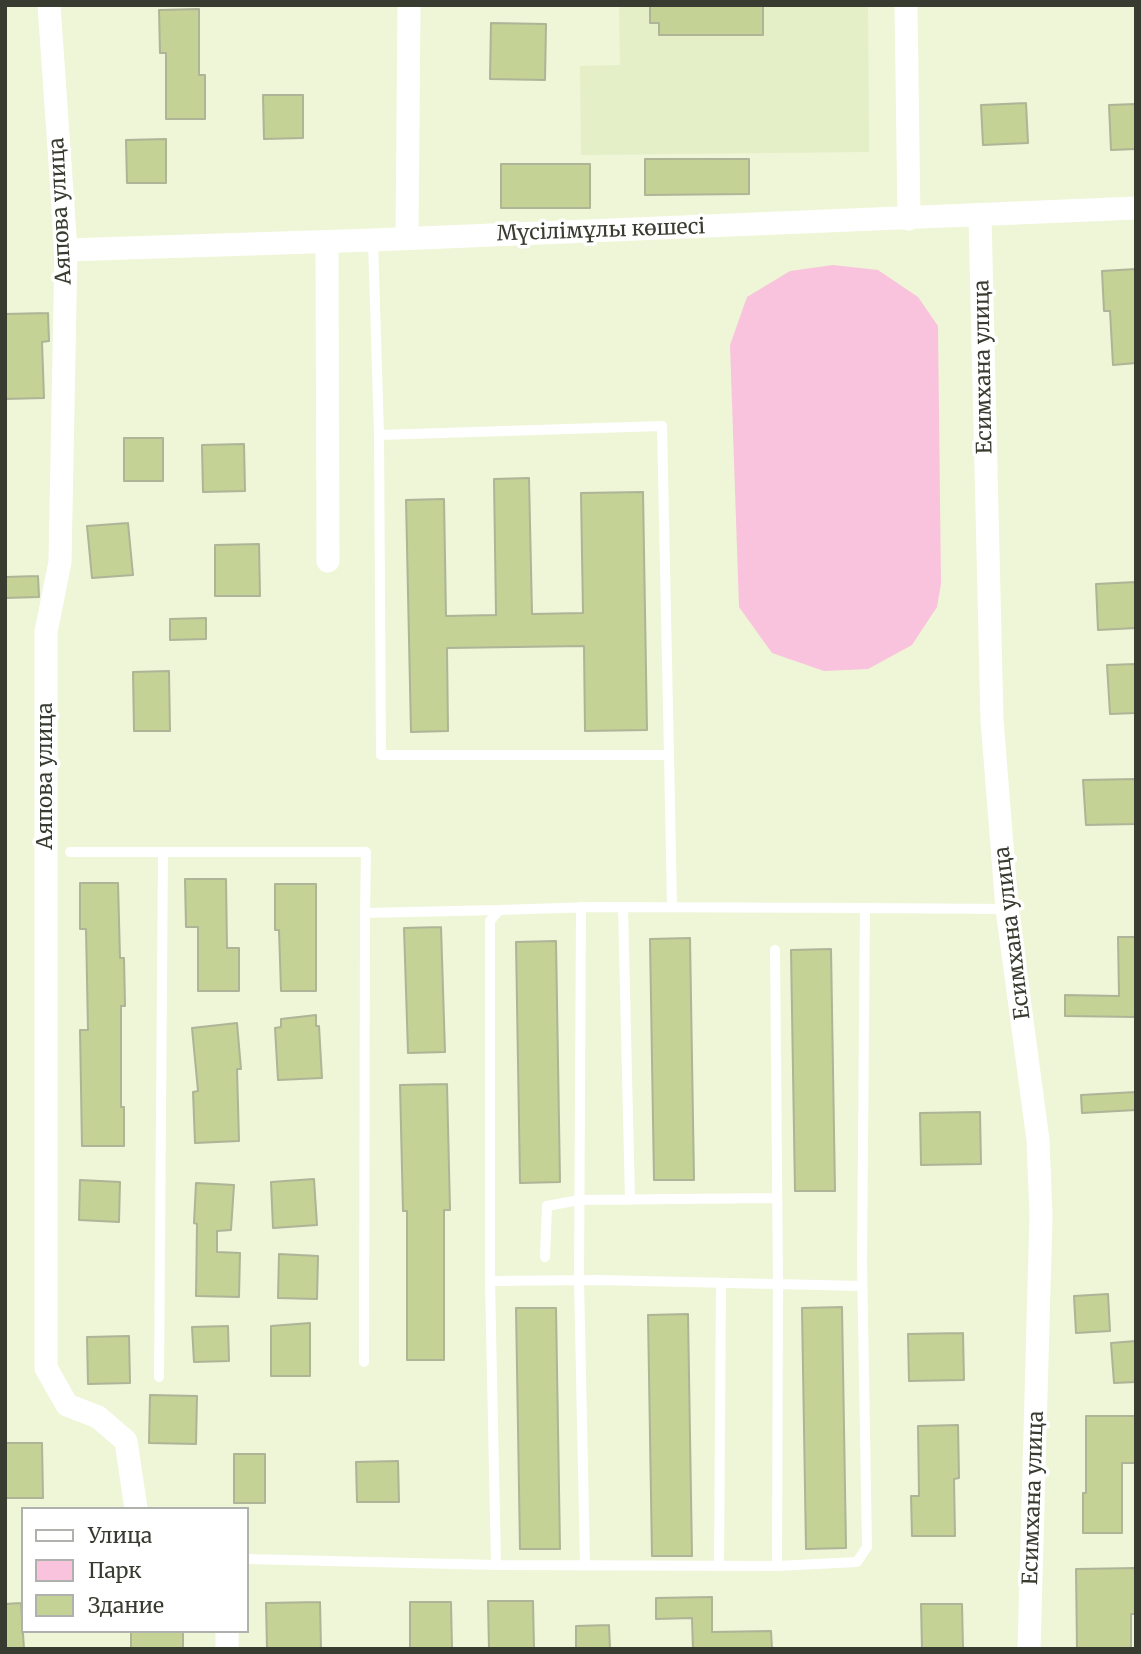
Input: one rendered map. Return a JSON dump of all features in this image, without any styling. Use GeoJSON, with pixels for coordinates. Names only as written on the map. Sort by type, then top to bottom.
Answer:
{"type":"FeatureCollection","features":[{"type":"Feature","properties":{"kind":"street","name":"Аяпова улица"},"geometry":{"type":"LineString","coordinates":[[49,5],[66,250],[60,562],[46,632],[46,1368],[67,1405],[98,1417],[126,1441],[136,1507]]}},
{"type":"Feature","properties":{"kind":"street"},"geometry":{"type":"LineString","coordinates":[[407,238],[409,5]]}},
{"type":"Feature","properties":{"kind":"street"},"geometry":{"type":"LineString","coordinates":[[906,5],[909,219]]}},
{"type":"Feature","properties":{"kind":"street","name":"Мүсілімұлы көшесі"},"geometry":{"type":"LineString","coordinates":[[66,250],[327,242],[1136,208]]}},
{"type":"Feature","properties":{"kind":"street","name":"Есимхана улица"},"geometry":{"type":"LineString","coordinates":[[980,216],[992,720],[1007,909],[1038,1140],[1041,1216],[1029,1649]]}},
{"type":"Feature","properties":{"kind":"street"},"geometry":{"type":"LineString","coordinates":[[327,242],[328,561]]}},
{"type":"Feature","properties":{"kind":"lane"},"geometry":{"type":"LineString","coordinates":[[373,240],[379,435],[381,755],[668,755]]}},
{"type":"Feature","properties":{"kind":"lane"},"geometry":{"type":"LineString","coordinates":[[379,435],[662,426],[671,907]]}},
{"type":"Feature","properties":{"kind":"lane"},"geometry":{"type":"LineString","coordinates":[[70,852],[366,852],[364,1362]]}},
{"type":"Feature","properties":{"kind":"lane"},"geometry":{"type":"LineString","coordinates":[[159,1377],[163,852]]}},
{"type":"Feature","properties":{"kind":"lane"},"geometry":{"type":"LineString","coordinates":[[365,913],[581,907],[1007,909]]}},
{"type":"Feature","properties":{"kind":"lane"},"geometry":{"type":"LineString","coordinates":[[581,907],[579,1280],[585,1565]]}},
{"type":"Feature","properties":{"kind":"lane"},"geometry":{"type":"LineString","coordinates":[[623,907],[631,1200]]}},
{"type":"Feature","properties":{"kind":"lane"},"geometry":{"type":"LineString","coordinates":[[248,1559],[496,1565],[777,1566],[857,1562],[867,1547],[862,1286],[865,908]]}},
{"type":"Feature","properties":{"kind":"lane"},"geometry":{"type":"LineString","coordinates":[[496,1565],[490,1281],[490,921],[499,910]]}},
{"type":"Feature","properties":{"kind":"lane"},"geometry":{"type":"LineString","coordinates":[[775,950],[777,1566]]}},
{"type":"Feature","properties":{"kind":"lane"},"geometry":{"type":"LineString","coordinates":[[545,1257],[547,1206],[579,1200],[777,1198]]}},
{"type":"Feature","properties":{"kind":"lane"},"geometry":{"type":"LineString","coordinates":[[490,1281],[579,1280],[862,1286]]}},
{"type":"Feature","properties":{"kind":"lane"},"geometry":{"type":"LineString","coordinates":[[719,1566],[721,1283]]}},
{"type":"Feature","properties":{"kind":"shaded area"},"geometry":{"type":"Polygon","coordinates":[[[619,5],[868,5],[869,152],[581,155],[580,66],[620,65],[619,5]]]}},
{"type":"Feature","properties":{"kind":"green space"},"geometry":{"type":"Polygon","coordinates":[[[833,265],[878,270],[918,297],[938,326],[941,584],[937,607],[912,645],[868,669],[824,671],[772,653],[739,607],[730,345],[747,297],[790,271],[833,265]]]}},
{"type":"Feature","properties":{"kind":"building"},"geometry":{"type":"Polygon","coordinates":[[[650,5],[763,5],[763,35],[659,35],[659,23],[650,23],[650,5]]]}},
{"type":"Feature","properties":{"kind":"building"},"geometry":{"type":"Polygon","coordinates":[[[199,9],[199,75],[205,75],[205,119],[166,119],[166,53],[160,53],[159,10],[199,9]]]}},
{"type":"Feature","properties":{"kind":"building"},"geometry":{"type":"Polygon","coordinates":[[[491,23],[546,24],[545,80],[490,79],[491,23]]]}},
{"type":"Feature","properties":{"kind":"building"},"geometry":{"type":"Polygon","coordinates":[[[263,95],[303,95],[303,138],[264,139],[263,95]]]}},
{"type":"Feature","properties":{"kind":"building"},"geometry":{"type":"Polygon","coordinates":[[[1026,103],[1028,143],[983,145],[981,105],[1026,103]]]}},
{"type":"Feature","properties":{"kind":"building"},"geometry":{"type":"Polygon","coordinates":[[[1136,104],[1136,149],[1111,150],[1109,105],[1136,104]]]}},
{"type":"Feature","properties":{"kind":"building"},"geometry":{"type":"Polygon","coordinates":[[[166,139],[166,183],[127,183],[126,140],[166,139]]]}},
{"type":"Feature","properties":{"kind":"building"},"geometry":{"type":"Polygon","coordinates":[[[645,159],[749,159],[749,194],[645,195],[645,159]]]}},
{"type":"Feature","properties":{"kind":"building"},"geometry":{"type":"Polygon","coordinates":[[[501,164],[590,164],[590,208],[501,208],[501,164]]]}},
{"type":"Feature","properties":{"kind":"building"},"geometry":{"type":"Polygon","coordinates":[[[1136,269],[1136,363],[1113,365],[1110,311],[1104,311],[1102,271],[1136,269]]]}},
{"type":"Feature","properties":{"kind":"building"},"geometry":{"type":"Polygon","coordinates":[[[48,313],[49,341],[42,342],[44,398],[5,399],[5,314],[48,313]]]}},
{"type":"Feature","properties":{"kind":"building"},"geometry":{"type":"Polygon","coordinates":[[[124,438],[163,438],[163,481],[124,481],[124,438]]]}},
{"type":"Feature","properties":{"kind":"building"},"geometry":{"type":"Polygon","coordinates":[[[244,444],[245,491],[203,492],[202,445],[244,444]]]}},
{"type":"Feature","properties":{"kind":"building"},"geometry":{"type":"Polygon","coordinates":[[[529,478],[532,614],[583,613],[581,493],[643,492],[647,730],[585,731],[584,646],[447,648],[448,731],[411,732],[406,500],[444,499],[446,616],[496,615],[494,479],[529,478]]]}},
{"type":"Feature","properties":{"kind":"building"},"geometry":{"type":"Polygon","coordinates":[[[128,523],[133,575],[92,578],[87,526],[128,523]]]}},
{"type":"Feature","properties":{"kind":"building"},"geometry":{"type":"Polygon","coordinates":[[[259,544],[260,596],[215,596],[215,545],[259,544]]]}},
{"type":"Feature","properties":{"kind":"building"},"geometry":{"type":"Polygon","coordinates":[[[38,576],[39,597],[5,598],[5,577],[38,576]]]}},
{"type":"Feature","properties":{"kind":"building"},"geometry":{"type":"Polygon","coordinates":[[[1136,582],[1136,628],[1098,630],[1096,584],[1136,582]]]}},
{"type":"Feature","properties":{"kind":"building"},"geometry":{"type":"Polygon","coordinates":[[[206,618],[206,639],[170,640],[170,619],[206,618]]]}},
{"type":"Feature","properties":{"kind":"building"},"geometry":{"type":"Polygon","coordinates":[[[1136,664],[1136,713],[1110,714],[1107,665],[1136,664]]]}},
{"type":"Feature","properties":{"kind":"building"},"geometry":{"type":"Polygon","coordinates":[[[169,671],[170,731],[134,731],[133,672],[169,671]]]}},
{"type":"Feature","properties":{"kind":"building"},"geometry":{"type":"Polygon","coordinates":[[[1136,779],[1136,824],[1086,825],[1083,780],[1136,779]]]}},
{"type":"Feature","properties":{"kind":"building"},"geometry":{"type":"Polygon","coordinates":[[[185,879],[226,879],[227,948],[239,948],[239,991],[198,991],[198,927],[186,927],[185,879]]]}},
{"type":"Feature","properties":{"kind":"building"},"geometry":{"type":"Polygon","coordinates":[[[80,883],[118,883],[120,958],[124,958],[121,1107],[124,1107],[124,1146],[82,1146],[80,1030],[88,1030],[86,929],[80,929],[80,883]]]}},
{"type":"Feature","properties":{"kind":"building"},"geometry":{"type":"Polygon","coordinates":[[[275,884],[316,884],[316,991],[281,991],[279,930],[275,930],[275,884]]]}},
{"type":"Feature","properties":{"kind":"building"},"geometry":{"type":"Polygon","coordinates":[[[441,927],[445,1052],[408,1053],[404,928],[441,927]]]}},
{"type":"Feature","properties":{"kind":"building"},"geometry":{"type":"Polygon","coordinates":[[[1118,937],[1136,937],[1136,1017],[1065,1016],[1065,995],[1119,996],[1118,937]]]}},
{"type":"Feature","properties":{"kind":"building"},"geometry":{"type":"Polygon","coordinates":[[[690,938],[694,1180],[654,1180],[650,939],[690,938]]]}},
{"type":"Feature","properties":{"kind":"building"},"geometry":{"type":"Polygon","coordinates":[[[556,941],[560,1182],[520,1183],[516,942],[556,941]]]}},
{"type":"Feature","properties":{"kind":"building"},"geometry":{"type":"Polygon","coordinates":[[[831,949],[835,1191],[795,1191],[791,950],[831,949]]]}},
{"type":"Feature","properties":{"kind":"building"},"geometry":{"type":"Polygon","coordinates":[[[316,1015],[322,1078],[278,1080],[275,1028],[281,1027],[281,1019],[316,1015]]]}},
{"type":"Feature","properties":{"kind":"building"},"geometry":{"type":"Polygon","coordinates":[[[237,1023],[241,1069],[237,1069],[239,1141],[195,1143],[193,1092],[198,1091],[192,1028],[237,1023]]]}},
{"type":"Feature","properties":{"kind":"building"},"geometry":{"type":"Polygon","coordinates":[[[447,1084],[450,1210],[444,1210],[444,1360],[407,1360],[407,1211],[403,1211],[400,1085],[447,1084]]]}},
{"type":"Feature","properties":{"kind":"building"},"geometry":{"type":"Polygon","coordinates":[[[1136,1092],[1136,1110],[1082,1113],[1081,1095],[1136,1092]]]}},
{"type":"Feature","properties":{"kind":"building"},"geometry":{"type":"Polygon","coordinates":[[[980,1112],[981,1164],[921,1165],[920,1113],[980,1112]]]}},
{"type":"Feature","properties":{"kind":"building"},"geometry":{"type":"Polygon","coordinates":[[[314,1179],[317,1225],[273,1228],[271,1182],[314,1179]]]}},
{"type":"Feature","properties":{"kind":"building"},"geometry":{"type":"Polygon","coordinates":[[[80,1180],[120,1182],[119,1222],[79,1220],[80,1180]]]}},
{"type":"Feature","properties":{"kind":"building"},"geometry":{"type":"Polygon","coordinates":[[[196,1183],[234,1185],[231,1230],[217,1231],[217,1252],[240,1253],[239,1297],[196,1296],[196,1183]]]}},
{"type":"Feature","properties":{"kind":"building"},"geometry":{"type":"Polygon","coordinates":[[[279,1254],[318,1256],[317,1299],[278,1298],[279,1254]]]}},
{"type":"Feature","properties":{"kind":"building"},"geometry":{"type":"Polygon","coordinates":[[[1108,1294],[1110,1331],[1076,1333],[1074,1296],[1108,1294]]]}},
{"type":"Feature","properties":{"kind":"building"},"geometry":{"type":"Polygon","coordinates":[[[842,1307],[846,1548],[806,1549],[802,1308],[842,1307]]]}},
{"type":"Feature","properties":{"kind":"building"},"geometry":{"type":"Polygon","coordinates":[[[516,1308],[556,1308],[560,1549],[520,1549],[516,1308]]]}},
{"type":"Feature","properties":{"kind":"building"},"geometry":{"type":"Polygon","coordinates":[[[688,1314],[692,1556],[652,1556],[648,1315],[688,1314]]]}},
{"type":"Feature","properties":{"kind":"building"},"geometry":{"type":"Polygon","coordinates":[[[310,1323],[310,1376],[271,1376],[271,1326],[310,1323]]]}},
{"type":"Feature","properties":{"kind":"building"},"geometry":{"type":"Polygon","coordinates":[[[228,1326],[229,1361],[194,1362],[192,1327],[228,1326]]]}},
{"type":"Feature","properties":{"kind":"building"},"geometry":{"type":"Polygon","coordinates":[[[963,1333],[964,1380],[909,1381],[908,1334],[963,1333]]]}},
{"type":"Feature","properties":{"kind":"building"},"geometry":{"type":"Polygon","coordinates":[[[129,1336],[130,1383],[88,1384],[87,1337],[129,1336]]]}},
{"type":"Feature","properties":{"kind":"building"},"geometry":{"type":"Polygon","coordinates":[[[1136,1341],[1136,1382],[1114,1383],[1111,1343],[1136,1341]]]}},
{"type":"Feature","properties":{"kind":"building"},"geometry":{"type":"Polygon","coordinates":[[[150,1395],[197,1396],[196,1444],[149,1443],[150,1395]]]}},
{"type":"Feature","properties":{"kind":"building"},"geometry":{"type":"Polygon","coordinates":[[[1086,1416],[1136,1416],[1136,1463],[1122,1463],[1122,1533],[1083,1533],[1086,1416]]]}},
{"type":"Feature","properties":{"kind":"building"},"geometry":{"type":"Polygon","coordinates":[[[958,1425],[959,1478],[954,1479],[955,1536],[912,1536],[911,1496],[919,1496],[918,1426],[958,1425]]]}},
{"type":"Feature","properties":{"kind":"building"},"geometry":{"type":"Polygon","coordinates":[[[5,1443],[42,1443],[43,1498],[5,1498],[5,1443]]]}},
{"type":"Feature","properties":{"kind":"building"},"geometry":{"type":"Polygon","coordinates":[[[234,1454],[265,1454],[265,1503],[234,1503],[234,1454]]]}},
{"type":"Feature","properties":{"kind":"building"},"geometry":{"type":"Polygon","coordinates":[[[398,1461],[399,1502],[357,1502],[356,1462],[398,1461]]]}},
{"type":"Feature","properties":{"kind":"building"},"geometry":{"type":"Polygon","coordinates":[[[1136,1568],[1136,1614],[1131,1614],[1131,1649],[1077,1649],[1076,1569],[1136,1568]]]}},
{"type":"Feature","properties":{"kind":"building"},"geometry":{"type":"Polygon","coordinates":[[[712,1597],[712,1632],[771,1631],[772,1649],[693,1649],[692,1618],[656,1619],[656,1598],[712,1597]]]}},
{"type":"Feature","properties":{"kind":"building"},"geometry":{"type":"Polygon","coordinates":[[[488,1601],[533,1601],[534,1649],[489,1649],[488,1601]]]}},
{"type":"Feature","properties":{"kind":"building"},"geometry":{"type":"Polygon","coordinates":[[[320,1602],[321,1649],[267,1649],[266,1603],[320,1602]]]}},
{"type":"Feature","properties":{"kind":"building"},"geometry":{"type":"Polygon","coordinates":[[[410,1602],[451,1602],[452,1649],[410,1649],[410,1602]]]}},
{"type":"Feature","properties":{"kind":"building"},"geometry":{"type":"Polygon","coordinates":[[[21,1603],[24,1649],[5,1649],[5,1604],[21,1603]]]}},
{"type":"Feature","properties":{"kind":"building"},"geometry":{"type":"Polygon","coordinates":[[[921,1604],[962,1604],[963,1649],[922,1649],[921,1604]]]}},
{"type":"Feature","properties":{"kind":"building"},"geometry":{"type":"Polygon","coordinates":[[[609,1625],[610,1649],[576,1649],[576,1626],[609,1625]]]}},
{"type":"Feature","properties":{"kind":"building"},"geometry":{"type":"Polygon","coordinates":[[[131,1633],[183,1633],[183,1649],[131,1649],[131,1633]]]}}]}
